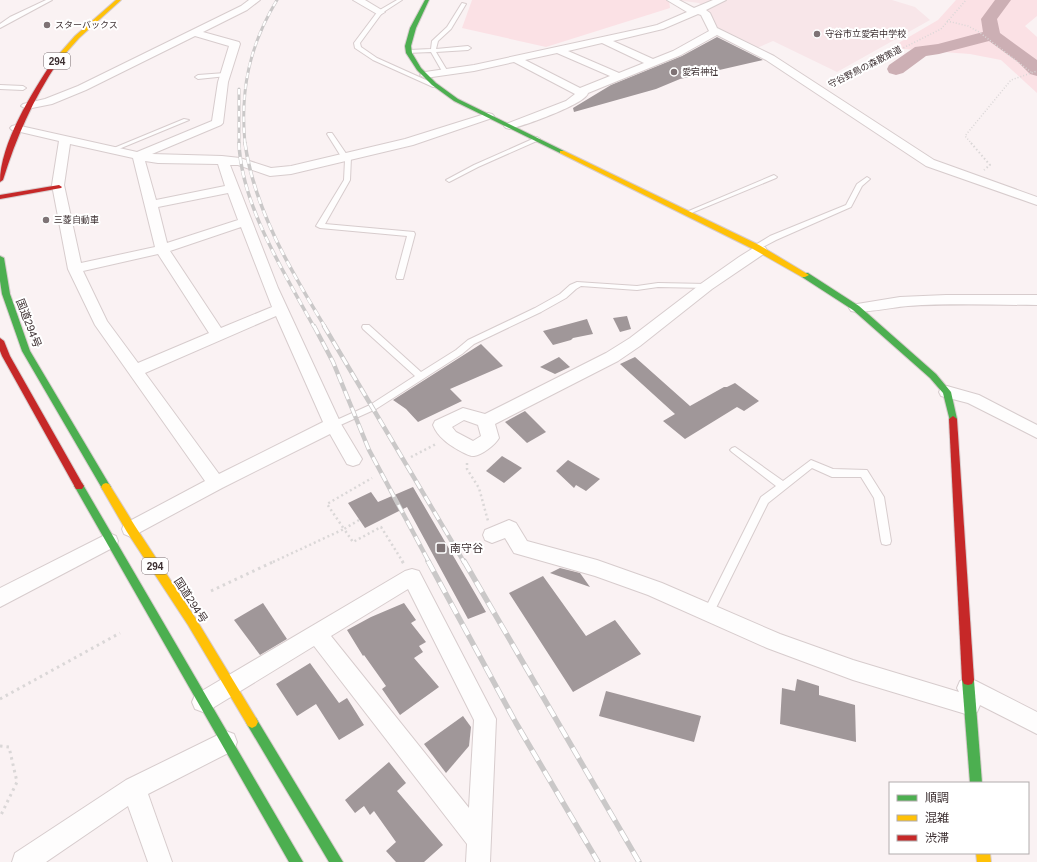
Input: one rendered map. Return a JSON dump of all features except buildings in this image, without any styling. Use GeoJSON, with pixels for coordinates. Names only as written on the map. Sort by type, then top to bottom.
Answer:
{"type":"FeatureCollection","features":[{"type":"Feature","properties":{"kind":"main road"},"geometry":{"type":"LineString","coordinates":[[64,36],[108,0]]}},
{"type":"Feature","properties":{"kind":"main road","name":"294"},"geometry":{"type":"LineString","coordinates":[[0,180],[6,154],[16,128],[45,75],[77,37],[98,16],[120,0]]}},
{"type":"Feature","properties":{"kind":"main road"},"geometry":{"type":"LineString","coordinates":[[427,0],[411,35],[408,46],[409,52],[418,67],[436,87],[456,100],[687,213],[758,249],[820,283],[856,308],[933,376],[947,392],[951,406],[954,428],[969,697],[976,782]]}},
{"type":"Feature","properties":{"kind":"main road"},"geometry":{"type":"LineString","coordinates":[[17,97],[26,85]]}},
{"type":"Feature","properties":{"kind":"main road"},"geometry":{"type":"LineString","coordinates":[[0,198],[58,187]]}},
{"type":"Feature","properties":{"kind":"main road","name":"国道294号"},"geometry":{"type":"LineString","coordinates":[[0,258],[6,294],[26,351],[131,529],[231,685],[336,862]]}},
{"type":"Feature","properties":{"kind":"main road","name":"294"},"geometry":{"type":"LineString","coordinates":[[0,341],[6,356],[109,541],[296,862]]}},
{"type":"Feature","properties":{"kind":"street"},"geometry":{"type":"LineString","coordinates":[[27,106],[48,102],[82,88],[244,8],[255,0]]}},
{"type":"Feature","properties":{"kind":"street"},"geometry":{"type":"LineString","coordinates":[[358,0],[380,12]]}},
{"type":"Feature","properties":{"kind":"street"},"geometry":{"type":"LineString","coordinates":[[672,0],[696,11],[705,13],[710,27],[715,32],[770,58],[930,164],[1037,201]]}},
{"type":"Feature","properties":{"kind":"street"},"geometry":{"type":"LineString","coordinates":[[425,75],[474,68],[660,27],[721,0]]}},
{"type":"Feature","properties":{"kind":"street"},"geometry":{"type":"LineString","coordinates":[[515,59],[581,92],[677,53],[715,32]]}},
{"type":"Feature","properties":{"kind":"street"},"geometry":{"type":"LineString","coordinates":[[138,156],[217,123],[225,75],[235,44],[194,33]]}},
{"type":"Feature","properties":{"kind":"street"},"geometry":{"type":"LineString","coordinates":[[604,40],[654,63]]}},
{"type":"Feature","properties":{"kind":"street"},"geometry":{"type":"LineString","coordinates":[[558,50],[620,77]]}},
{"type":"Feature","properties":{"kind":"street"},"geometry":{"type":"LineString","coordinates":[[510,126],[570,103],[583,94],[581,92]]}},
{"type":"Feature","properties":{"kind":"street"},"geometry":{"type":"LineString","coordinates":[[16,128],[138,156],[158,159],[222,160],[240,162],[270,172],[292,170],[408,142],[488,116]]}},
{"type":"Feature","properties":{"kind":"street"},"geometry":{"type":"LineString","coordinates":[[64,139],[58,187],[75,269],[100,322],[216,483]]}},
{"type":"Feature","properties":{"kind":"street"},"geometry":{"type":"LineString","coordinates":[[138,156],[162,248],[218,335]]}},
{"type":"Feature","properties":{"kind":"street"},"geometry":{"type":"LineString","coordinates":[[222,160],[244,222],[271,288],[333,425],[353,459]]}},
{"type":"Feature","properties":{"kind":"street"},"geometry":{"type":"LineString","coordinates":[[151,205],[232,188]]}},
{"type":"Feature","properties":{"kind":"street"},"geometry":{"type":"LineString","coordinates":[[75,269],[162,248],[244,222]]}},
{"type":"Feature","properties":{"kind":"street"},"geometry":{"type":"LineString","coordinates":[[486,421],[490,438],[473,450],[450,436],[441,425],[463,414],[486,421],[612,356],[635,342],[707,286],[758,249]]}},
{"type":"Feature","properties":{"kind":"street"},"geometry":{"type":"LineString","coordinates":[[856,308],[901,301],[1037,300]]}},
{"type":"Feature","properties":{"kind":"street"},"geometry":{"type":"LineString","coordinates":[[135,371],[281,309]]}},
{"type":"Feature","properties":{"kind":"street"},"geometry":{"type":"LineString","coordinates":[[947,392],[973,399],[1037,432]]}},
{"type":"Feature","properties":{"kind":"street"},"geometry":{"type":"LineString","coordinates":[[131,529],[216,483],[333,425]]}},
{"type":"Feature","properties":{"kind":"street"},"geometry":{"type":"LineString","coordinates":[[492,535],[509,528],[521,547],[597,568],[655,590],[774,641],[853,670],[969,697],[1037,723]]}},
{"type":"Feature","properties":{"kind":"street"},"geometry":{"type":"LineString","coordinates":[[0,598],[109,541]]}},
{"type":"Feature","properties":{"kind":"street"},"geometry":{"type":"LineString","coordinates":[[204,702],[412,577],[485,719],[479,852]]}},
{"type":"Feature","properties":{"kind":"street"},"geometry":{"type":"LineString","coordinates":[[317,634],[479,852]]}},
{"type":"Feature","properties":{"kind":"street"},"geometry":{"type":"LineString","coordinates":[[24,862],[134,788],[226,742]]}},
{"type":"Feature","properties":{"kind":"street"},"geometry":{"type":"LineString","coordinates":[[134,788],[160,862]]}},
{"type":"Feature","properties":{"kind":"lane"},"geometry":{"type":"LineString","coordinates":[[0,26],[12,18],[50,0]]}},
{"type":"Feature","properties":{"kind":"lane"},"geometry":{"type":"LineString","coordinates":[[400,0],[380,12],[357,43],[358,48],[375,58],[436,87]]}},
{"type":"Feature","properties":{"kind":"lane"},"geometry":{"type":"LineString","coordinates":[[445,72],[433,51],[435,41],[449,28],[464,4]]}},
{"type":"Feature","properties":{"kind":"lane"},"geometry":{"type":"LineString","coordinates":[[409,52],[468,48]]}},
{"type":"Feature","properties":{"kind":"lane"},"geometry":{"type":"LineString","coordinates":[[198,77],[225,75]]}},
{"type":"Feature","properties":{"kind":"lane"},"geometry":{"type":"LineString","coordinates":[[0,87],[26,85]]}},
{"type":"Feature","properties":{"kind":"lane"},"geometry":{"type":"LineString","coordinates":[[112,150],[186,120]]}},
{"type":"Feature","properties":{"kind":"lane"},"geometry":{"type":"LineString","coordinates":[[330,134],[346,157],[347,180],[320,226],[410,234],[400,277]]}},
{"type":"Feature","properties":{"kind":"lane"},"geometry":{"type":"LineString","coordinates":[[449,180],[476,166],[537,139]]}},
{"type":"Feature","properties":{"kind":"lane"},"geometry":{"type":"LineString","coordinates":[[687,213],[774,176]]}},
{"type":"Feature","properties":{"kind":"lane"},"geometry":{"type":"LineString","coordinates":[[758,249],[773,238],[849,206],[859,186],[867,179]]}},
{"type":"Feature","properties":{"kind":"lane"},"geometry":{"type":"LineString","coordinates":[[333,425],[373,407],[459,352],[471,342],[538,310],[563,296],[580,284],[637,288],[658,285],[707,286]]}},
{"type":"Feature","properties":{"kind":"lane"},"geometry":{"type":"LineString","coordinates":[[366,327],[420,376]]}},
{"type":"Feature","properties":{"kind":"lane"},"geometry":{"type":"LineString","coordinates":[[735,450],[783,486]]}},
{"type":"Feature","properties":{"kind":"lane"},"geometry":{"type":"LineString","coordinates":[[708,613],[764,500],[811,464],[832,473],[864,473],[879,497],[886,541]]}},
{"type":"Feature","properties":{"kind":"path","name":"守谷野鳥の森散策道"},"geometry":{"type":"LineString","coordinates":[[819,90],[941,29],[966,0]]}},
{"type":"Feature","properties":{"kind":"path"},"geometry":{"type":"LineString","coordinates":[[947,21],[968,26],[979,32],[1032,73]]}},
{"type":"Feature","properties":{"kind":"path"},"geometry":{"type":"LineString","coordinates":[[973,179],[990,165],[965,136],[1011,80],[1037,71]]}},
{"type":"Feature","properties":{"kind":"path"},"geometry":{"type":"LineString","coordinates":[[411,457],[450,436]]}},
{"type":"Feature","properties":{"kind":"path"},"geometry":{"type":"LineString","coordinates":[[372,478],[327,504],[353,542],[381,527],[412,577]]}},
{"type":"Feature","properties":{"kind":"path"},"geometry":{"type":"LineString","coordinates":[[479,488],[492,535]]}},
{"type":"Feature","properties":{"kind":"path"},"geometry":{"type":"LineString","coordinates":[[211,591],[344,529],[360,520]]}},
{"type":"Feature","properties":{"kind":"path"},"geometry":{"type":"LineString","coordinates":[[0,699],[120,633]]}},
{"type":"Feature","properties":{"kind":"path"},"geometry":{"type":"LineString","coordinates":[[0,746],[9,748],[17,782],[0,817]]}},
{"type":"Feature","properties":{"kind":"shaded area"},"geometry":{"type":"Polygon","coordinates":[[[472,0],[669,0],[670,8],[546,47],[462,28],[472,0]]]}},
{"type":"Feature","properties":{"kind":"shaded area","name":"守谷市立愛宕中学校"},"geometry":{"type":"Polygon","coordinates":[[[675,0],[892,0],[915,7],[930,20],[837,72],[773,41],[757,48],[717,28],[709,11],[699,3],[675,0]]]}},
{"type":"Feature","properties":{"kind":"shaded area"},"geometry":{"type":"Polygon","coordinates":[[[956,0],[1037,0],[1037,16],[1025,26],[1037,37],[1037,93],[1001,60],[970,54],[890,48],[938,20],[956,0]]]}},
{"type":"Feature","properties":{"kind":"waterway"},"geometry":{"type":"LineString","coordinates":[[992,35],[989,19],[1003,0]]}},
{"type":"Feature","properties":{"kind":"waterway"},"geometry":{"type":"LineString","coordinates":[[896,69],[921,51],[939,49],[992,35]]}},
{"type":"Feature","properties":{"kind":"waterway"},"geometry":{"type":"LineString","coordinates":[[992,35],[1024,58],[1037,70]]}},
{"type":"Feature","properties":{"kind":"railway"},"geometry":{"type":"LineString","coordinates":[[245,144],[244,106],[249,69],[259,34],[277,0]]}},
{"type":"Feature","properties":{"kind":"railway"},"geometry":{"type":"LineString","coordinates":[[239,89],[239,143]]}},
{"type":"Feature","properties":{"kind":"railway"},"geometry":{"type":"LineString","coordinates":[[239,143],[247,190],[256,214],[278,262],[314,327]]}},
{"type":"Feature","properties":{"kind":"railway"},"geometry":{"type":"LineString","coordinates":[[245,143],[250,168],[265,215],[287,262],[325,327]]}},
{"type":"Feature","properties":{"kind":"railway"},"geometry":{"type":"LineString","coordinates":[[314,326],[333,362],[369,450],[429,562]]}},
{"type":"Feature","properties":{"kind":"railway"},"geometry":{"type":"LineString","coordinates":[[324,326],[464,562]]}},
{"type":"Feature","properties":{"kind":"railway"},"geometry":{"type":"LineString","coordinates":[[428,561],[516,723],[598,862]]}},
{"type":"Feature","properties":{"kind":"railway"},"geometry":{"type":"LineString","coordinates":[[464,561],[639,862]]}},
{"type":"Feature","properties":{"kind":"traffic: fast"},"geometry":{"type":"LineString","coordinates":[[427,0],[413,28],[408,46],[409,53],[419,69],[434,84],[456,100],[562,152]]}},
{"type":"Feature","properties":{"kind":"traffic: fast"},"geometry":{"type":"LineString","coordinates":[[0,258],[6,294],[26,351],[106,487]]}},
{"type":"Feature","properties":{"kind":"traffic: fast"},"geometry":{"type":"LineString","coordinates":[[805,275],[856,308],[933,376],[947,392],[953,419]]}},
{"type":"Feature","properties":{"kind":"traffic: fast"},"geometry":{"type":"LineString","coordinates":[[79,486],[296,862]]}},
{"type":"Feature","properties":{"kind":"traffic: fast"},"geometry":{"type":"LineString","coordinates":[[968,680],[976,782]]}},
{"type":"Feature","properties":{"kind":"traffic: fast"},"geometry":{"type":"LineString","coordinates":[[252,722],[336,862]]}},
{"type":"Feature","properties":{"kind":"traffic: slow"},"geometry":{"type":"LineString","coordinates":[[55,62],[77,37],[119,0]]}},
{"type":"Feature","properties":{"kind":"traffic: slow"},"geometry":{"type":"LineString","coordinates":[[562,152],[756,247],[805,275]]}},
{"type":"Feature","properties":{"kind":"traffic: slow"},"geometry":{"type":"LineString","coordinates":[[106,487],[131,529],[192,622],[252,722]]}},
{"type":"Feature","properties":{"kind":"traffic: slow"},"geometry":{"type":"LineString","coordinates":[[983,854],[984,862]]}},
{"type":"Feature","properties":{"kind":"traffic: jam"},"geometry":{"type":"LineString","coordinates":[[0,180],[22,119],[37,90],[55,62]]}},
{"type":"Feature","properties":{"kind":"traffic: jam"},"geometry":{"type":"LineString","coordinates":[[0,197],[59,187]]}},
{"type":"Feature","properties":{"kind":"traffic: jam"},"geometry":{"type":"LineString","coordinates":[[0,341],[6,356],[79,486]]}},
{"type":"Feature","properties":{"kind":"traffic: jam"},"geometry":{"type":"LineString","coordinates":[[953,419],[968,680]]}},
{"type":"Feature","properties":{"kind":"place","name":"スターバックス"},"geometry":{"type":"Point","coordinates":[47,25]}},
{"type":"Feature","properties":{"kind":"place","name":"守谷市立愛宕中学校"},"geometry":{"type":"Point","coordinates":[817,34]}},
{"type":"Feature","properties":{"kind":"place","name":"愛宕神社"},"geometry":{"type":"Point","coordinates":[674,72]}},
{"type":"Feature","properties":{"kind":"place","name":"三菱自動車"},"geometry":{"type":"Point","coordinates":[46,220]}},
{"type":"Feature","properties":{"kind":"place","name":"南守谷"},"geometry":{"type":"Point","coordinates":[441,548]}}]}
